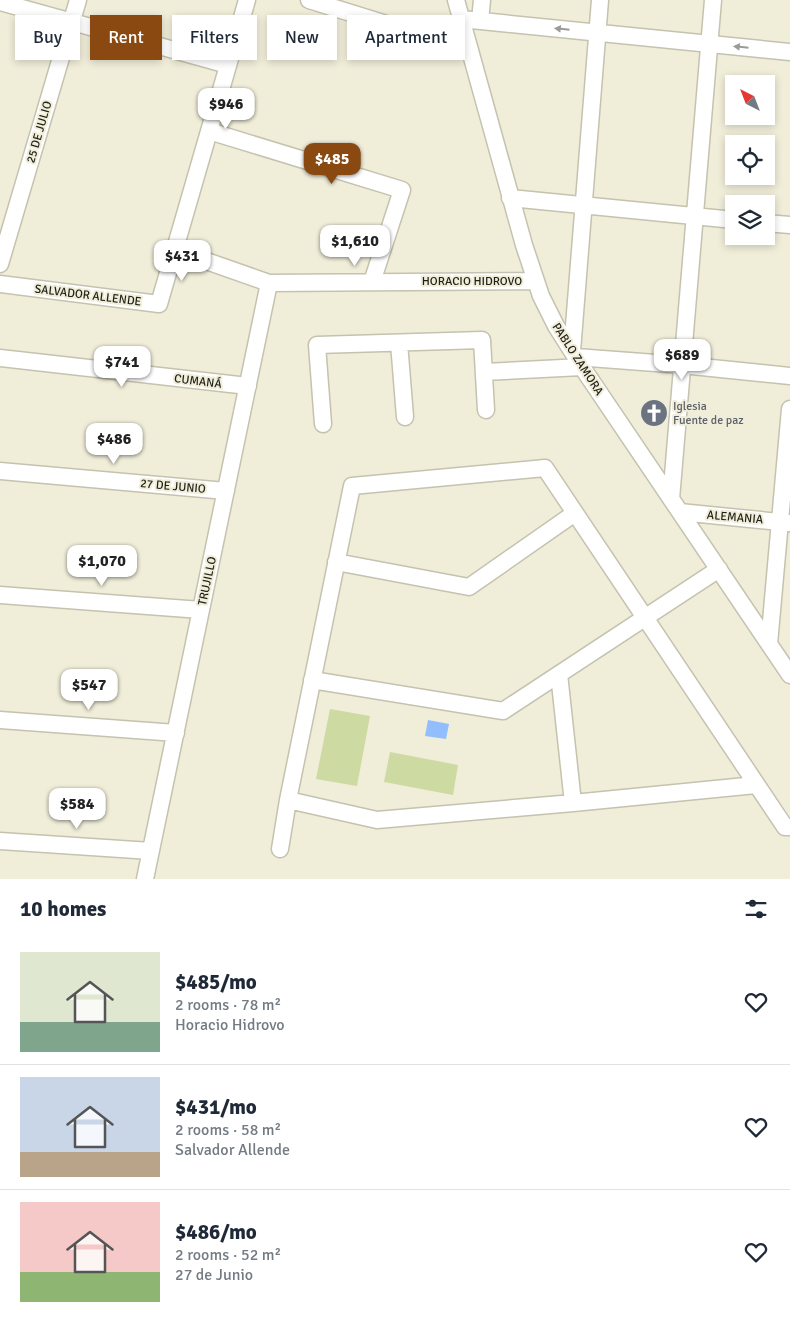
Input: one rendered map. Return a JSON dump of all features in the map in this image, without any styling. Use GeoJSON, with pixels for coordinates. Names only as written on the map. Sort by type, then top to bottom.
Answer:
{"type":"FeatureCollection","features":[{"type":"Feature","properties":{"kind":"street","name":"25 DE JULIO"},"geometry":{"type":"LineString","coordinates":[[74,15],[78,0]]}},
{"type":"Feature","properties":{"kind":"street","name":"SALVADOR ALLENDE"},"geometry":{"type":"LineString","coordinates":[[0,284],[159,304],[247,0]]}},
{"type":"Feature","properties":{"kind":"street"},"geometry":{"type":"LineString","coordinates":[[309,0],[470,50]]}},
{"type":"Feature","properties":{"kind":"street","name":"PABLO ZAMORA"},"geometry":{"type":"LineString","coordinates":[[456,0],[460,15]]}},
{"type":"Feature","properties":{"kind":"street"},"geometry":{"type":"LineString","coordinates":[[480,21],[482,0]]}},
{"type":"Feature","properties":{"kind":"street"},"geometry":{"type":"LineString","coordinates":[[577,358],[584,205],[600,0]]}},
{"type":"Feature","properties":{"kind":"street"},"geometry":{"type":"LineString","coordinates":[[676,506],[682,365],[712,0]]}},
{"type":"Feature","properties":{"kind":"street"},"geometry":{"type":"LineString","coordinates":[[0,2],[47,15]]}},
{"type":"Feature","properties":{"kind":"street"},"geometry":{"type":"LineString","coordinates":[[465,20],[790,52]]}},
{"type":"Feature","properties":{"kind":"street"},"geometry":{"type":"LineString","coordinates":[[80,24],[228,65]]}},
{"type":"Feature","properties":{"kind":"street","name":"PABLO ZAMORA"},"geometry":{"type":"LineString","coordinates":[[465,31],[510,198],[535,281],[547,310],[577,358],[790,675]]}},
{"type":"Feature","properties":{"kind":"street","name":"25 DE JULIO"},"geometry":{"type":"LineString","coordinates":[[0,264],[61,60]]}},
{"type":"Feature","properties":{"kind":"street"},"geometry":{"type":"LineString","coordinates":[[209,131],[402,190],[372,282]]}},
{"type":"Feature","properties":{"kind":"street"},"geometry":{"type":"LineString","coordinates":[[510,198],[725,219]]}},
{"type":"Feature","properties":{"kind":"street"},"geometry":{"type":"LineString","coordinates":[[775,224],[790,225]]}},
{"type":"Feature","properties":{"kind":"street","name":"HORACIO HIDROVO"},"geometry":{"type":"LineString","coordinates":[[175,250],[269,283],[535,281]]}},
{"type":"Feature","properties":{"kind":"street","name":"TRUJILLO"},"geometry":{"type":"LineString","coordinates":[[145,879],[269,283]]}},
{"type":"Feature","properties":{"kind":"street"},"geometry":{"type":"LineString","coordinates":[[323,424],[316,345],[482,340],[486,410]]}},
{"type":"Feature","properties":{"kind":"street"},"geometry":{"type":"LineString","coordinates":[[399,343],[405,416]]}},
{"type":"Feature","properties":{"kind":"street","name":"CUMANÁ"},"geometry":{"type":"LineString","coordinates":[[0,358],[248,386]]}},
{"type":"Feature","properties":{"kind":"street"},"geometry":{"type":"LineString","coordinates":[[484,372],[577,358],[682,365],[790,376]]}},
{"type":"Feature","properties":{"kind":"street"},"geometry":{"type":"LineString","coordinates":[[769,644],[785,522],[790,410]]}},
{"type":"Feature","properties":{"kind":"street"},"geometry":{"type":"LineString","coordinates":[[280,849],[288,800],[352,486],[545,468],[785,828],[790,827]]}},
{"type":"Feature","properties":{"kind":"street","name":"27 DE JUNIO"},"geometry":{"type":"LineString","coordinates":[[0,471],[226,491]]}},
{"type":"Feature","properties":{"kind":"street","name":"ALEMANIA"},"geometry":{"type":"LineString","coordinates":[[676,506],[785,522]]}},
{"type":"Feature","properties":{"kind":"street"},"geometry":{"type":"LineString","coordinates":[[336,562],[469,587],[575,512]]}},
{"type":"Feature","properties":{"kind":"street"},"geometry":{"type":"LineString","coordinates":[[312,680],[503,711],[719,569]]}},
{"type":"Feature","properties":{"kind":"street"},"geometry":{"type":"LineString","coordinates":[[0,595],[201,610]]}},
{"type":"Feature","properties":{"kind":"street"},"geometry":{"type":"LineString","coordinates":[[559,674],[573,803]]}},
{"type":"Feature","properties":{"kind":"street"},"geometry":{"type":"LineString","coordinates":[[0,720],[176,733]]}},
{"type":"Feature","properties":{"kind":"street"},"geometry":{"type":"LineString","coordinates":[[288,800],[377,820],[756,785]]}},
{"type":"Feature","properties":{"kind":"street"},"geometry":{"type":"LineString","coordinates":[[0,841],[151,851]]}},
{"type":"Feature","properties":{"kind":"green space"},"geometry":{"type":"Polygon","coordinates":[[[330,709],[370,716],[357,786],[316,779],[330,709]]]}},
{"type":"Feature","properties":{"kind":"green space"},"geometry":{"type":"Polygon","coordinates":[[[390,752],[458,765],[453,795],[384,782],[390,752]]]}},
{"type":"Feature","properties":{"kind":"water"},"geometry":{"type":"Polygon","coordinates":[[[428,720],[449,724],[446,739],[425,736],[428,720]]]}},
{"type":"Feature","properties":{"kind":"place","name":"Iglesia Fuente de paz"},"geometry":{"type":"Point","coordinates":[654,413]}}]}
